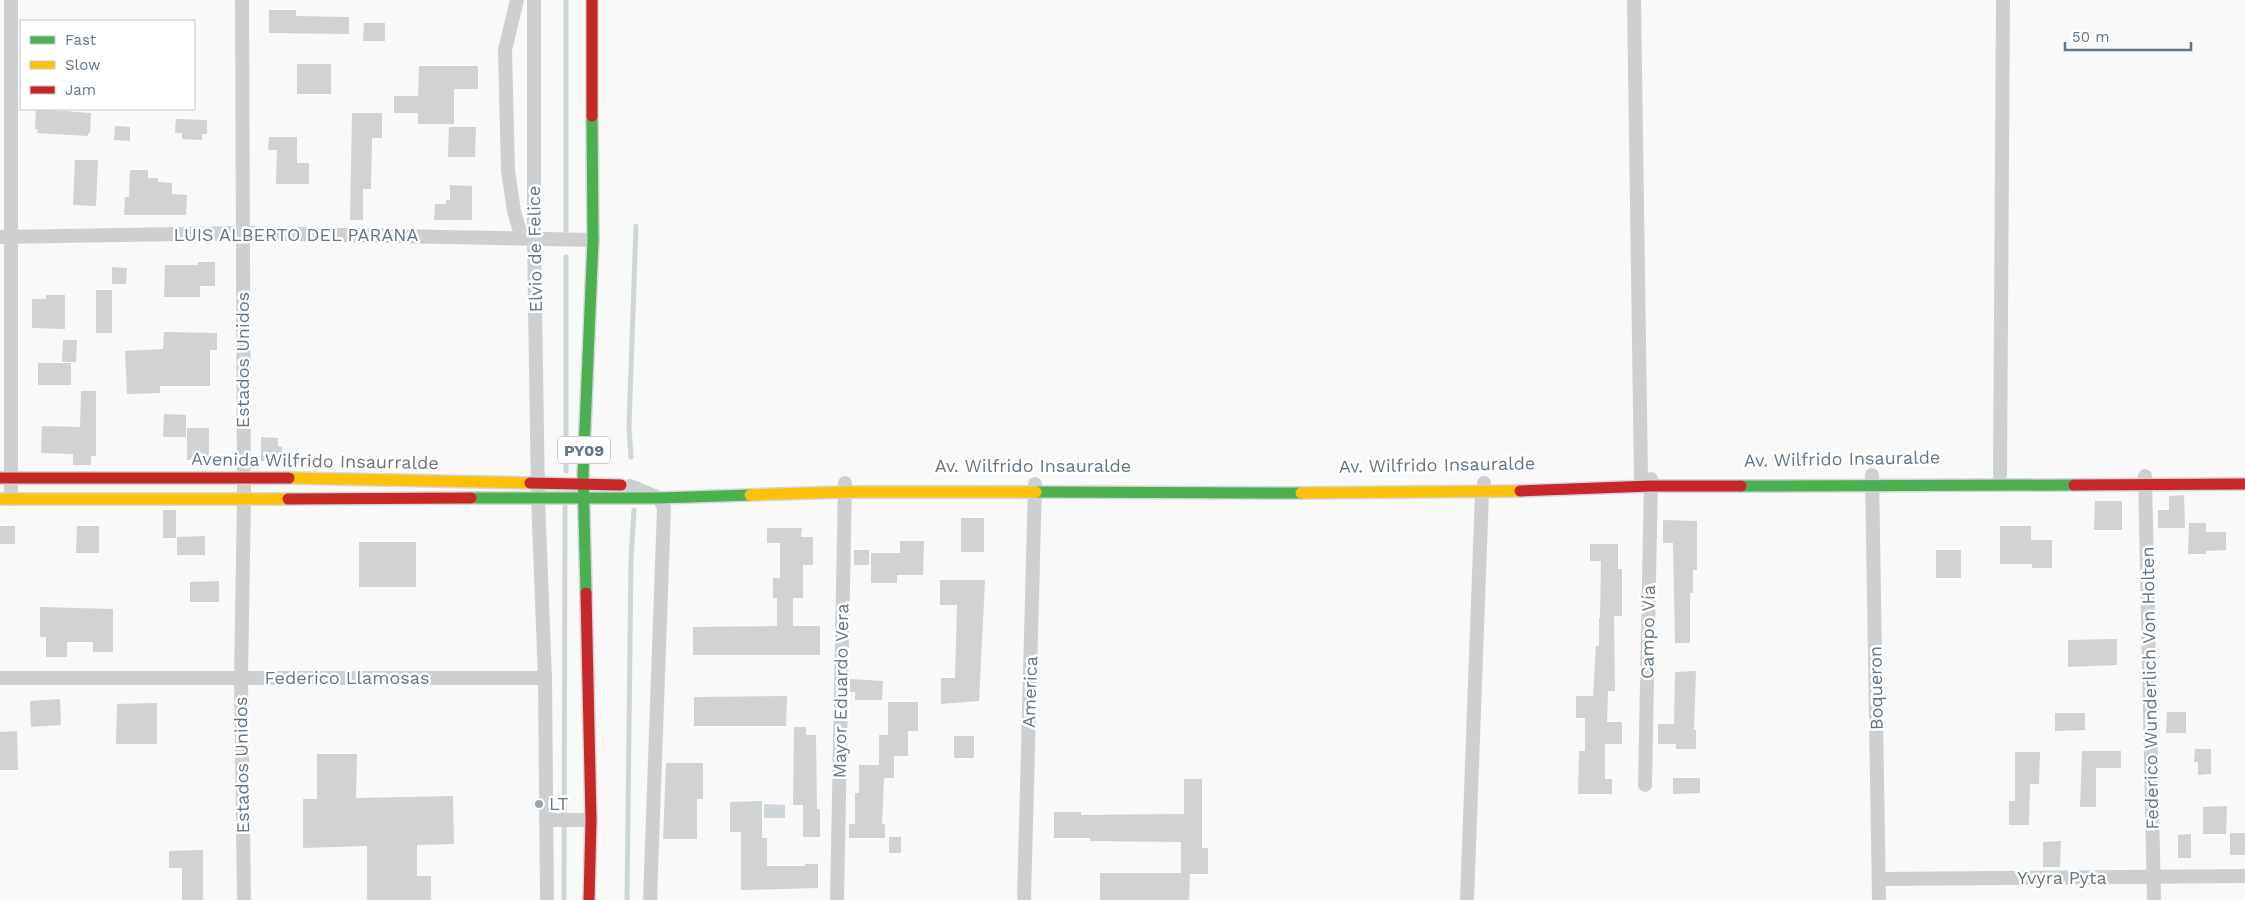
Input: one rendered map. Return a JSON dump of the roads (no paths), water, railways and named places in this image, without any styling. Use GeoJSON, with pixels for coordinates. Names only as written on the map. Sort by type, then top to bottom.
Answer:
{"type":"FeatureCollection","features":[{"type":"Feature","properties":{"kind":"main road","name":"PY09"},"geometry":{"type":"LineString","coordinates":[[589,900],[591,820],[583,484],[593,240],[592,0]]}},
{"type":"Feature","properties":{"kind":"main road"},"geometry":{"type":"LineString","coordinates":[[600,344],[604,137]]}},
{"type":"Feature","properties":{"kind":"main road","name":"PY09"},"geometry":{"type":"LineString","coordinates":[[597,503],[598,469]]}},
{"type":"Feature","properties":{"kind":"main road","name":"Av. Wilfrido Insauralde"},"geometry":{"type":"LineString","coordinates":[[708,484],[1035,488],[1483,488],[1648,481],[1872,480],[2000,475],[2146,481],[2245,475]]}},
{"type":"Feature","properties":{"kind":"main road","name":"Avenida Wilfrido Insaurralde"},"geometry":{"type":"LineString","coordinates":[[6,478],[244,477],[630,486]]}},
{"type":"Feature","properties":{"kind":"main road"},"geometry":{"type":"LineString","coordinates":[[1872,480],[2146,481],[2245,484]]}},
{"type":"Feature","properties":{"kind":"main road"},"geometry":{"type":"LineString","coordinates":[[538,498],[584,498],[597,503],[659,492],[845,487]]}},
{"type":"Feature","properties":{"kind":"main road","name":"Avenida Wilfrido Insaurralde"},"geometry":{"type":"LineString","coordinates":[[6,499],[538,498]]}},
{"type":"Feature","properties":{"kind":"main road"},"geometry":{"type":"LineString","coordinates":[[598,606],[601,890]]}},
{"type":"Feature","properties":{"kind":"street"},"geometry":{"type":"LineString","coordinates":[[6,499],[6,237],[11,0]]}},
{"type":"Feature","properties":{"kind":"street","name":"Estados Unidos"},"geometry":{"type":"LineString","coordinates":[[242,0],[244,499],[241,678],[244,900]]}},
{"type":"Feature","properties":{"kind":"street"},"geometry":{"type":"LineString","coordinates":[[517,0],[505,50],[508,170],[514,211],[528,238]]}},
{"type":"Feature","properties":{"kind":"street","name":"Elvio de Felice"},"geometry":{"type":"LineString","coordinates":[[534,0],[528,238],[545,678],[559,820],[546,900]]}},
{"type":"Feature","properties":{"kind":"street","name":"Campo Vía"},"geometry":{"type":"LineString","coordinates":[[1634,0],[1648,481],[1645,785]]}},
{"type":"Feature","properties":{"kind":"street"},"geometry":{"type":"LineString","coordinates":[[2000,475],[2003,0]]}},
{"type":"Feature","properties":{"kind":"street","name":"LUIS ALBERTO DEL PARANA"},"geometry":{"type":"LineString","coordinates":[[6,237],[243,233],[593,240]]}},
{"type":"Feature","properties":{"kind":"street","name":"Boqueron"},"geometry":{"type":"LineString","coordinates":[[1872,480],[1879,900]]}},
{"type":"Feature","properties":{"kind":"street","name":"Federico Wunderlich Von Holten"},"geometry":{"type":"LineString","coordinates":[[2146,481],[2154,900]]}},
{"type":"Feature","properties":{"kind":"street"},"geometry":{"type":"LineString","coordinates":[[630,486],[659,492],[664,508],[650,900]]}},
{"type":"Feature","properties":{"kind":"street","name":"Mayor Eduardo Vera"},"geometry":{"type":"LineString","coordinates":[[837,900],[845,487]]}},
{"type":"Feature","properties":{"kind":"street","name":"America"},"geometry":{"type":"LineString","coordinates":[[1024,900],[1035,488]]}},
{"type":"Feature","properties":{"kind":"street"},"geometry":{"type":"LineString","coordinates":[[1467,900],[1483,488]]}},
{"type":"Feature","properties":{"kind":"street","name":"Federico Llamosas"},"geometry":{"type":"LineString","coordinates":[[0,678],[545,678]]}},
{"type":"Feature","properties":{"kind":"street"},"geometry":{"type":"LineString","coordinates":[[559,820],[591,820]]}},
{"type":"Feature","properties":{"kind":"street","name":"Yvyra Pyta"},"geometry":{"type":"LineString","coordinates":[[1879,879],[2245,876]]}},
{"type":"Feature","properties":{"kind":"waterway"},"geometry":{"type":"LineString","coordinates":[[566,0],[566,230]]}},
{"type":"Feature","properties":{"kind":"waterway"},"geometry":{"type":"LineString","coordinates":[[631,457],[629,427],[636,226]]}},
{"type":"Feature","properties":{"kind":"waterway"},"geometry":{"type":"LineString","coordinates":[[566,257],[566,471]]}},
{"type":"Feature","properties":{"kind":"waterway"},"geometry":{"type":"LineString","coordinates":[[564,900],[565,503]]}},
{"type":"Feature","properties":{"kind":"waterway"},"geometry":{"type":"LineString","coordinates":[[627,900],[631,559],[634,510]]}},
{"type":"Feature","properties":{"kind":"place","name":"LT"},"geometry":{"type":"Point","coordinates":[539,804]}}]}
